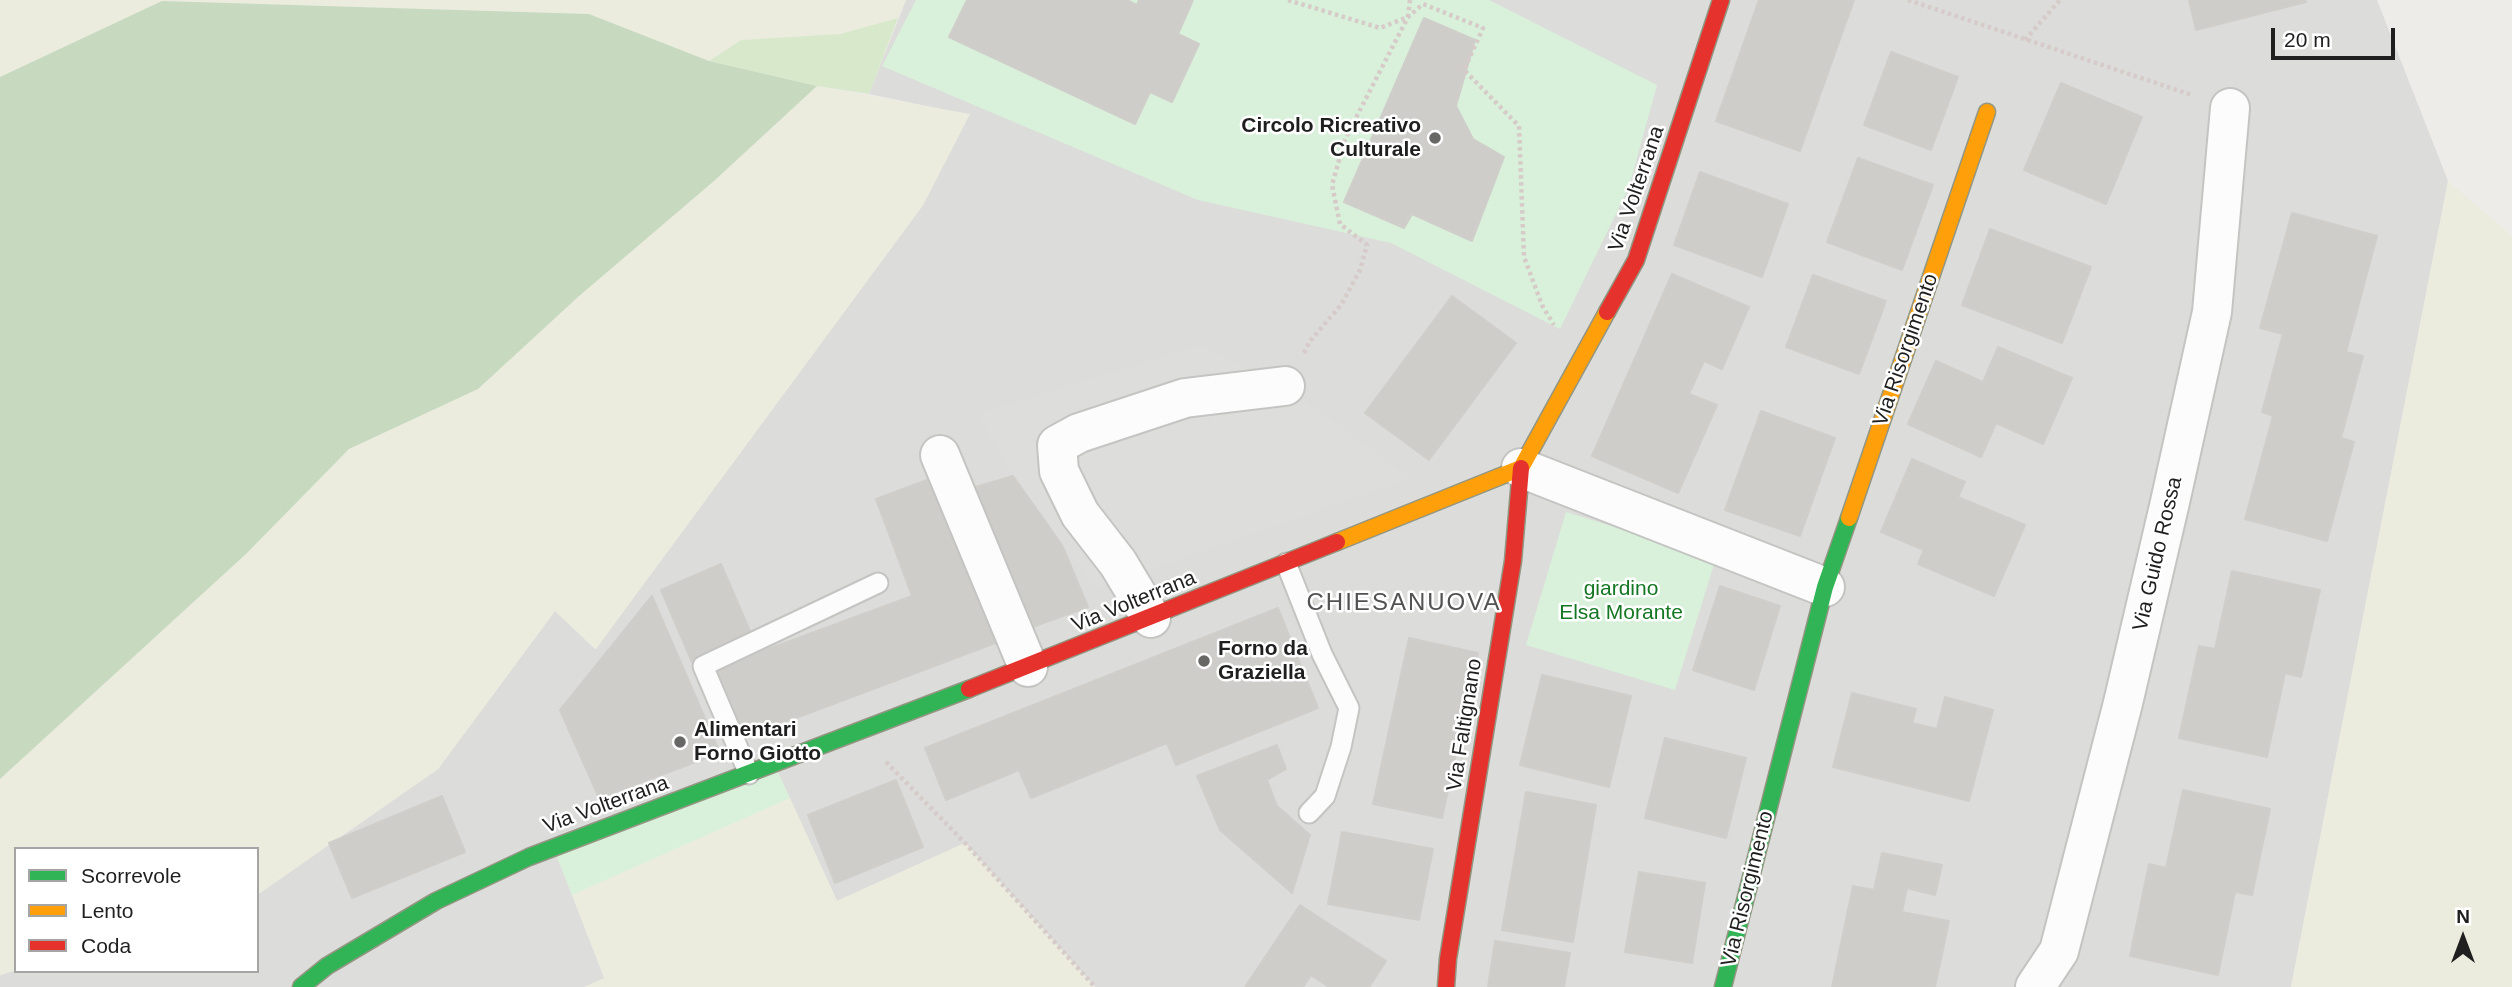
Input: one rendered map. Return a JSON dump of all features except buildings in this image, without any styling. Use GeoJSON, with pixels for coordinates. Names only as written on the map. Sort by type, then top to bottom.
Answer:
{"type":"FeatureCollection","features":[{"type":"Feature","properties":{"kind":"main road","name":"Via Volterrana"},"geometry":{"type":"LineString","coordinates":[[301,987],[327,966],[436,901],[541,852],[1028,667],[1521,468],[1636,260],[1721,0]]}},
{"type":"Feature","properties":{"kind":"main road","name":"Via Risorgimento"},"geometry":{"type":"LineString","coordinates":[[1723,987],[1825,587],[1987,112]]}},
{"type":"Feature","properties":{"kind":"main road","name":"Via Faltignano"},"geometry":{"type":"LineString","coordinates":[[1446,987],[1513,561],[1521,468]]}},
{"type":"Feature","properties":{"kind":"street","name":"Via Guido Rossa"},"geometry":{"type":"LineString","coordinates":[[2035,987],[2059,951],[2123,703],[2170,502],[2212,312],[2230,108]]}},
{"type":"Feature","properties":{"kind":"street"},"geometry":{"type":"LineString","coordinates":[[1151,618],[1118,563],[1080,514],[1059,471],[1058,445],[1079,433],[1185,398],[1285,386]]}},
{"type":"Feature","properties":{"kind":"street"},"geometry":{"type":"LineString","coordinates":[[940,455],[1028,667]]}},
{"type":"Feature","properties":{"kind":"street"},"geometry":{"type":"LineString","coordinates":[[1521,468],[1825,587]]}},
{"type":"Feature","properties":{"kind":"lane"},"geometry":{"type":"LineString","coordinates":[[1286,563],[1322,654],[1349,708],[1341,747],[1325,796],[1309,813]]}},
{"type":"Feature","properties":{"kind":"lane"},"geometry":{"type":"LineString","coordinates":[[749,774],[703,666],[878,583]]}},
{"type":"Feature","properties":{"kind":"path"},"geometry":{"type":"LineString","coordinates":[[1288,0],[1380,28],[1408,17],[1423,4],[1483,28],[1464,71],[1519,126],[1524,257],[1542,305],[1577,365]]}},
{"type":"Feature","properties":{"kind":"path"},"geometry":{"type":"LineString","coordinates":[[1285,386],[1310,341],[1341,305],[1360,271],[1367,245],[1340,224],[1332,185],[1345,139],[1408,17],[1410,0]]}},
{"type":"Feature","properties":{"kind":"path"},"geometry":{"type":"LineString","coordinates":[[1908,0],[2230,108]]}},
{"type":"Feature","properties":{"kind":"path"},"geometry":{"type":"LineString","coordinates":[[2025,40],[2060,0]]}},
{"type":"Feature","properties":{"kind":"path"},"geometry":{"type":"LineString","coordinates":[[857,732],[965,843],[1095,987]]}},
{"type":"Feature","properties":{"kind":"shaded area"},"geometry":{"type":"Polygon","coordinates":[[[0,0],[906,0],[898,18],[840,34],[741,40],[709,61],[589,14],[163,1],[0,77],[0,0]]]}},
{"type":"Feature","properties":{"kind":"shaded area"},"geometry":{"type":"Polygon","coordinates":[[[906,0],[2377,0],[2448,181],[2291,987],[1095,987],[965,843],[837,901],[774,764],[553,847],[604,978],[584,987],[0,987],[0,975],[14,971],[14,973],[259,973],[259,894],[438,769],[555,611],[595,649],[923,205],[969,115],[869,94],[906,0]]]}},
{"type":"Feature","properties":{"kind":"shaded area"},"geometry":{"type":"Polygon","coordinates":[[[817,86],[970,114],[923,205],[596,649],[555,611],[438,769],[259,894],[259,847],[14,847],[14,971],[0,975],[0,779],[246,554],[349,449],[478,389],[578,297],[714,181],[817,86]]]}},
{"type":"Feature","properties":{"kind":"shaded area"},"geometry":{"type":"Polygon","coordinates":[[[2448,181],[2512,236],[2512,987],[2291,987],[2448,181]]]}},
{"type":"Feature","properties":{"kind":"shaded area"},"geometry":{"type":"Polygon","coordinates":[[[1200,345],[1285,386],[1411,478],[1096,589],[1026,498],[977,414],[1200,345]]]}},
{"type":"Feature","properties":{"kind":"shaded area"},"geometry":{"type":"Polygon","coordinates":[[[790,798],[837,901],[965,843],[1095,987],[584,987],[604,977],[572,895],[790,798]]]}},
{"type":"Feature","properties":{"kind":"shaded area"},"geometry":{"type":"Polygon","coordinates":[[[553,847],[604,978],[584,987],[301,987],[553,847]]]}},
{"type":"Feature","properties":{"kind":"green space"},"geometry":{"type":"Polygon","coordinates":[[[916,0],[1489,0],[1657,85],[1629,187],[1560,329],[1391,243],[1198,200],[882,66],[916,0]]]}},
{"type":"Feature","properties":{"kind":"green space"},"geometry":{"type":"Polygon","coordinates":[[[162,1],[589,14],[709,61],[817,86],[714,181],[578,297],[478,389],[349,449],[246,554],[0,779],[0,77],[162,1]]]}},
{"type":"Feature","properties":{"kind":"green space"},"geometry":{"type":"Polygon","coordinates":[[[898,18],[869,94],[817,86],[709,61],[741,40],[840,34],[898,18]]]}},
{"type":"Feature","properties":{"kind":"green space","name":"giardino Elsa Morante"},"geometry":{"type":"Polygon","coordinates":[[[1566,512],[1716,558],[1675,690],[1526,645],[1566,512]]]}},
{"type":"Feature","properties":{"kind":"green space"},"geometry":{"type":"Polygon","coordinates":[[[774,764],[790,798],[572,895],[553,847],[774,764]]]}},
{"type":"Feature","properties":{"kind":"traffic: fast"},"geometry":{"type":"LineString","coordinates":[[1723,987],[1825,587],[1849,518]]}},
{"type":"Feature","properties":{"kind":"traffic: fast"},"geometry":{"type":"LineString","coordinates":[[301,987],[327,966],[436,901],[529,857],[969,689]]}},
{"type":"Feature","properties":{"kind":"traffic: slow"},"geometry":{"type":"LineString","coordinates":[[1849,518],[1987,112]]}},
{"type":"Feature","properties":{"kind":"traffic: slow"},"geometry":{"type":"LineString","coordinates":[[1337,542],[1521,468],[1607,312]]}},
{"type":"Feature","properties":{"kind":"traffic: jam"},"geometry":{"type":"LineString","coordinates":[[1607,312],[1636,260],[1721,0]]}},
{"type":"Feature","properties":{"kind":"traffic: jam"},"geometry":{"type":"LineString","coordinates":[[1446,987],[1448,959],[1513,561],[1521,468]]}},
{"type":"Feature","properties":{"kind":"traffic: jam"},"geometry":{"type":"LineString","coordinates":[[969,689],[1337,542]]}},
{"type":"Feature","properties":{"kind":"place","name":"Circolo Ricreativo Culturale"},"geometry":{"type":"Point","coordinates":[1435,138]}},
{"type":"Feature","properties":{"kind":"place","name":"Forno da Graziella"},"geometry":{"type":"Point","coordinates":[1204,661]}},
{"type":"Feature","properties":{"kind":"place","name":"Alimentari Forno Giotto"},"geometry":{"type":"Point","coordinates":[680,742]}},
{"type":"Feature","properties":{"kind":"district","name":"CHIESANUOVA"},"geometry":{"type":"Point","coordinates":[1404,603]}}]}
